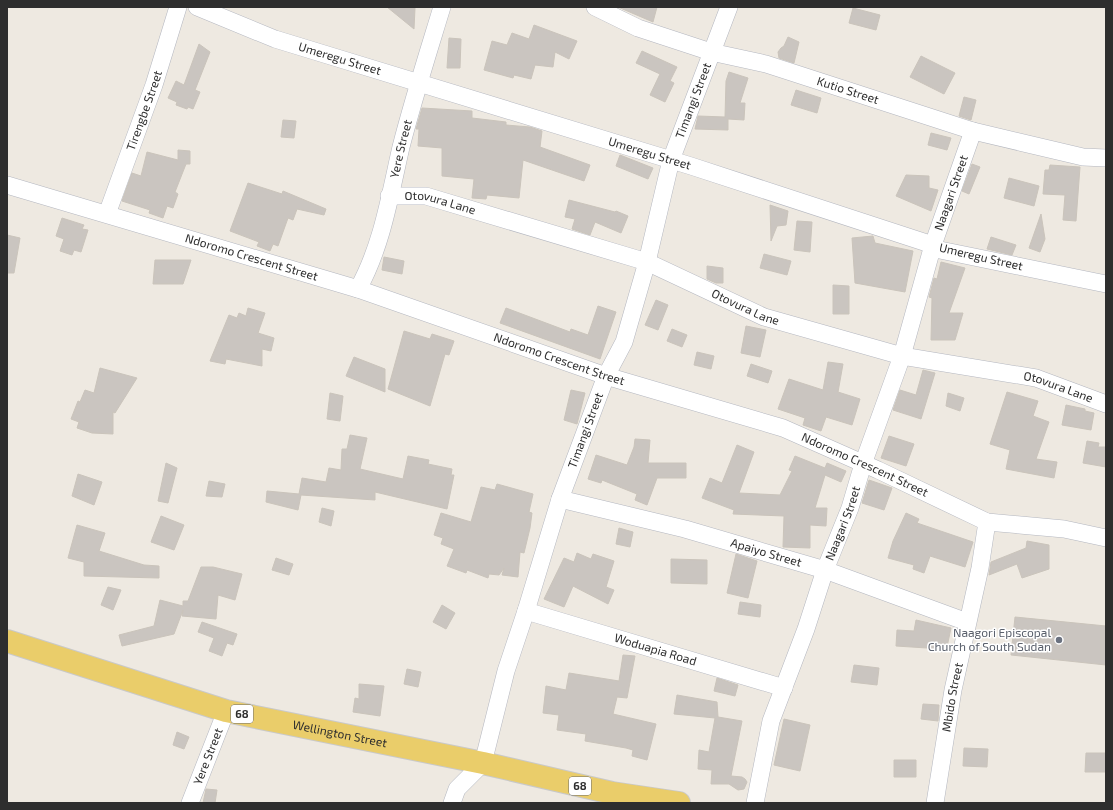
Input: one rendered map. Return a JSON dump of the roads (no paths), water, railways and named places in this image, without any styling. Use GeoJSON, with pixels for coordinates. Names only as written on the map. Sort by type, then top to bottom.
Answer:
{"type":"FeatureCollection","features":[{"type":"Feature","properties":{"kind":"main road","name":"Wellington Street"},"geometry":{"type":"LineString","coordinates":[[7,642],[226,711],[483,763],[612,793],[679,803]]}},
{"type":"Feature","properties":{"kind":"street","name":"Tirengbe Street"},"geometry":{"type":"LineString","coordinates":[[107,214],[154,84],[178,7]]}},
{"type":"Feature","properties":{"kind":"street","name":"Umeregu Street"},"geometry":{"type":"LineString","coordinates":[[197,7],[275,39],[672,160],[933,245],[940,250],[1106,284]]}},
{"type":"Feature","properties":{"kind":"street","name":"Yere Street"},"geometry":{"type":"LineString","coordinates":[[358,289],[369,268],[419,84],[442,7]]}},
{"type":"Feature","properties":{"kind":"street","name":"Kutio Street"},"geometry":{"type":"LineString","coordinates":[[595,7],[638,28],[711,52],[766,64],[973,131],[1083,157],[1106,158]]}},
{"type":"Feature","properties":{"kind":"street","name":"Timangi Street"},"geometry":{"type":"LineString","coordinates":[[483,763],[506,671],[560,499],[606,376],[624,342],[647,262],[672,160],[729,7]]}},
{"type":"Feature","properties":{"kind":"street","name":"Naagari Street"},"geometry":{"type":"LineString","coordinates":[[755,803],[771,721],[806,629],[825,570],[850,508],[863,464],[902,356],[933,245],[973,131]]}},
{"type":"Feature","properties":{"kind":"street","name":"Ndoromo Crescent Street"},"geometry":{"type":"LineString","coordinates":[[7,185],[358,289],[606,376],[783,428],[987,522],[1064,529],[1106,538]]}},
{"type":"Feature","properties":{"kind":"street","name":"Otovura Lane"},"geometry":{"type":"LineString","coordinates":[[389,196],[426,196],[647,262],[764,317],[902,356],[1036,378],[1106,404]]}},
{"type":"Feature","properties":{"kind":"street","name":"Apaiyo Street"},"geometry":{"type":"LineString","coordinates":[[560,499],[686,529],[825,570],[967,622]]}},
{"type":"Feature","properties":{"kind":"street","name":"Mbido Street"},"geometry":{"type":"LineString","coordinates":[[935,803],[953,690],[980,568],[987,522]]}},
{"type":"Feature","properties":{"kind":"street","name":"Woduapia Road"},"geometry":{"type":"LineString","coordinates":[[526,611],[784,688]]}},
{"type":"Feature","properties":{"kind":"street","name":"Yere Street"},"geometry":{"type":"LineString","coordinates":[[190,803],[226,711]]}},
{"type":"Feature","properties":{"kind":"street"},"geometry":{"type":"LineString","coordinates":[[452,803],[457,789],[483,763]]}},
{"type":"Feature","properties":{"kind":"place","name":"Naagori Episcopal Church of South Sudan"},"geometry":{"type":"Point","coordinates":[1059,640]}}]}
